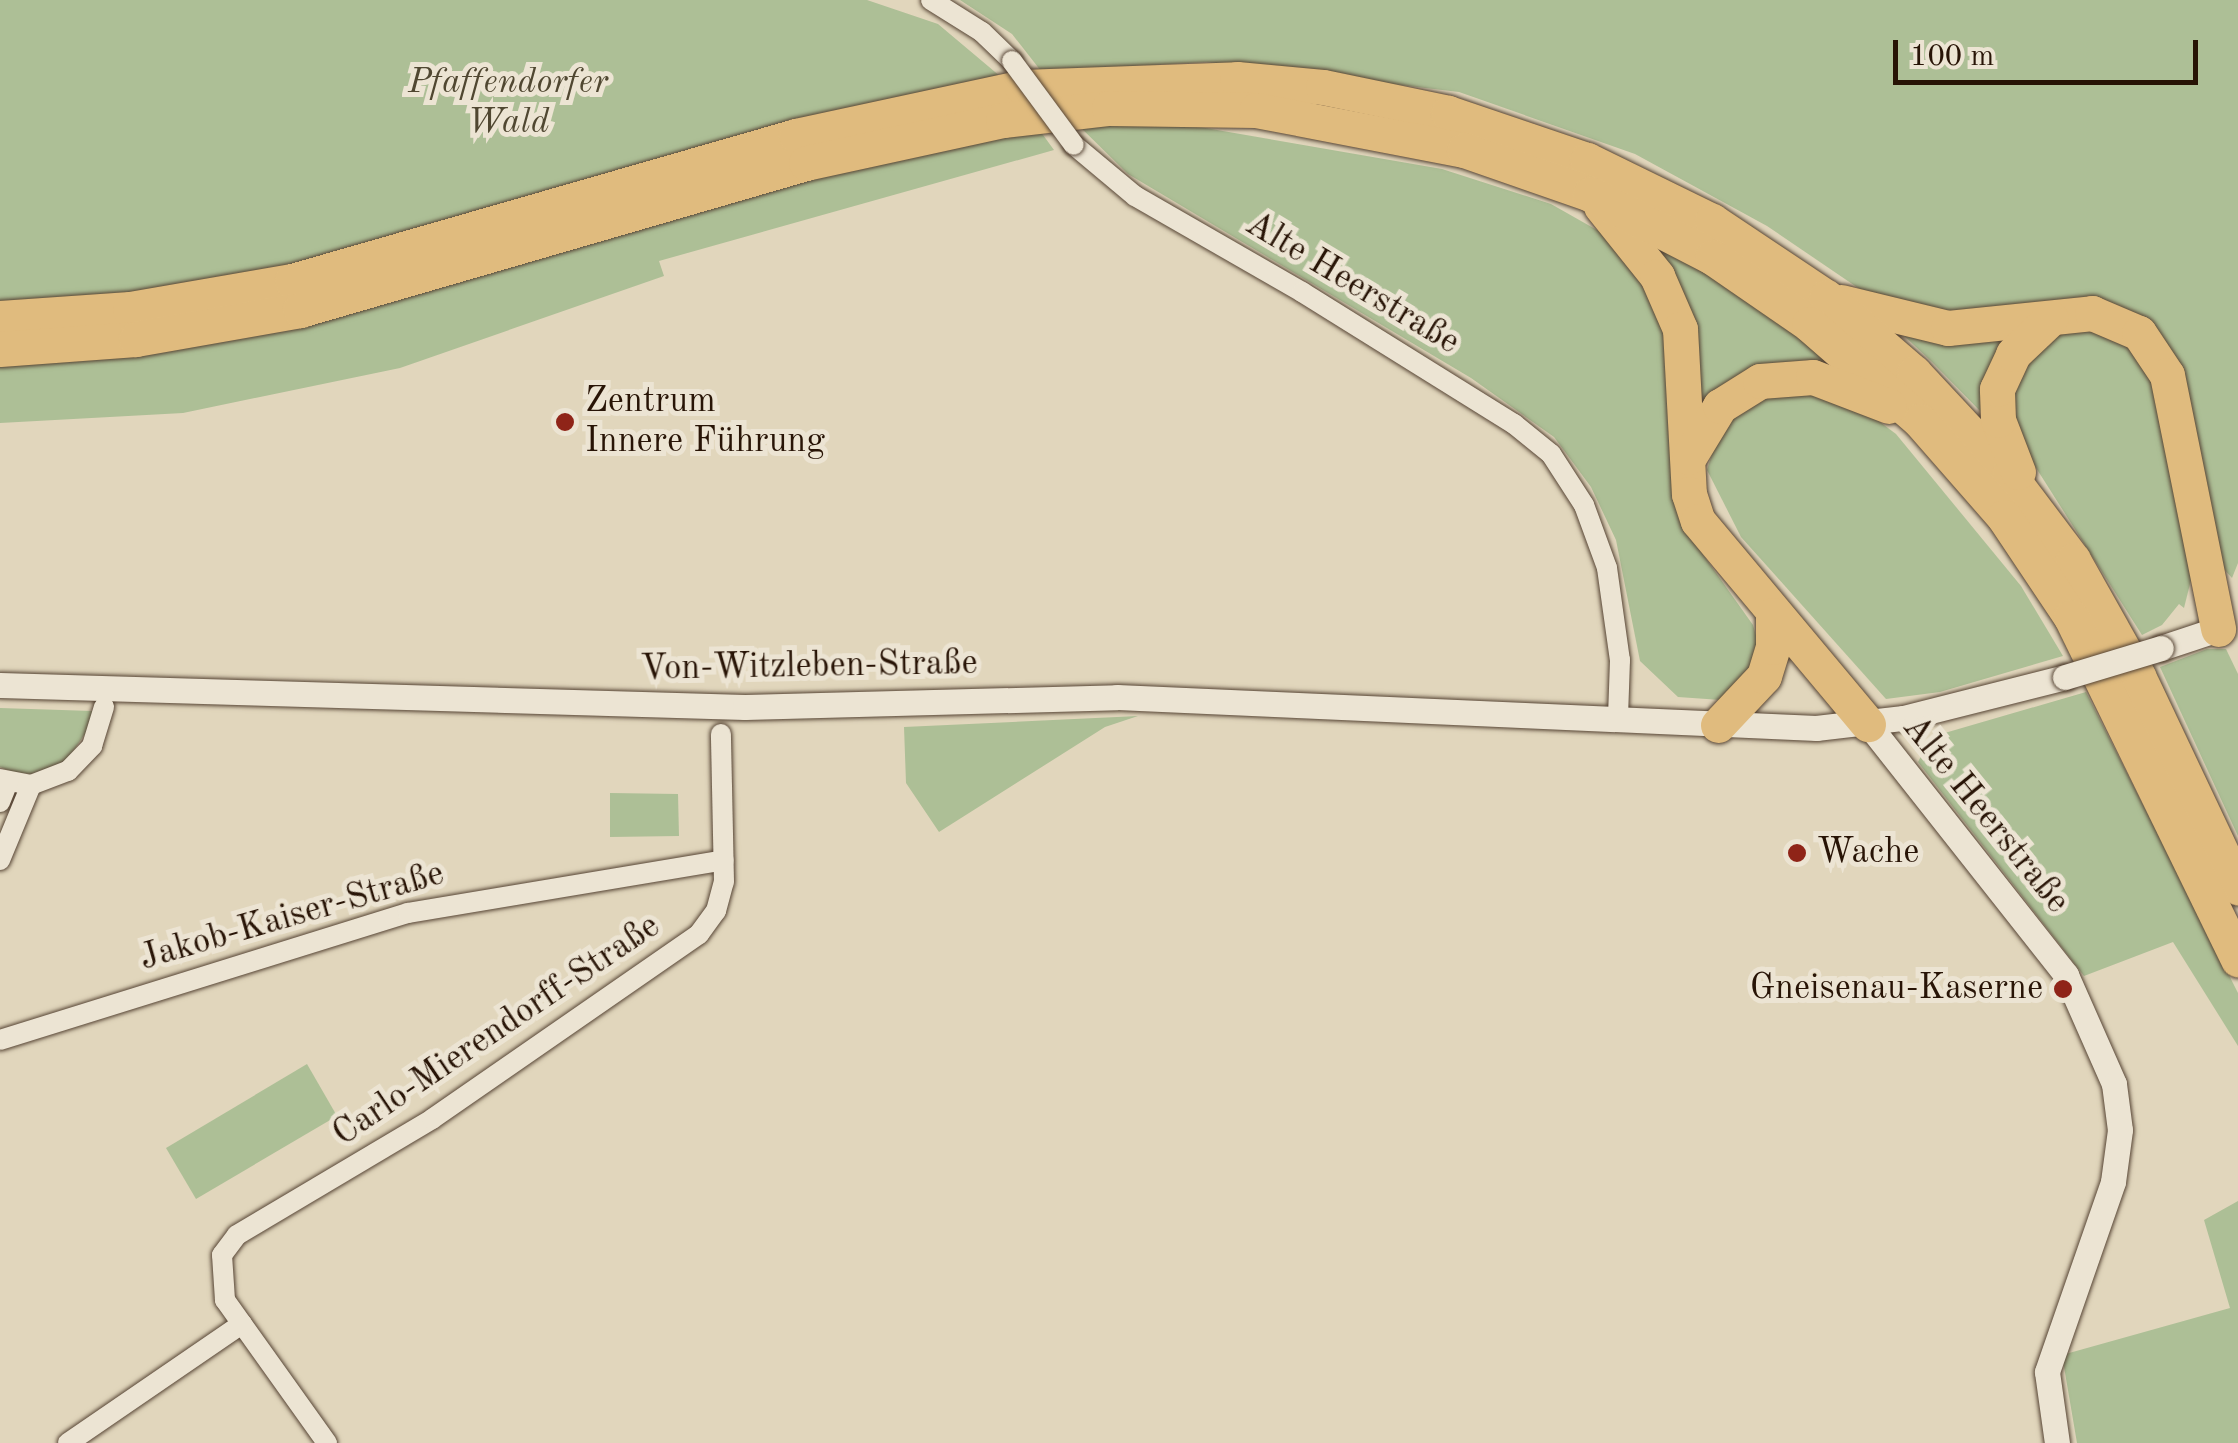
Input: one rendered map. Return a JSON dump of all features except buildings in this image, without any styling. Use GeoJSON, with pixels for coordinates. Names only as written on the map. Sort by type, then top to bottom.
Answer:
{"type":"FeatureCollection","features":[{"type":"Feature","properties":{"kind":"highway"},"geometry":{"type":"LineString","coordinates":[[0,318],[130,309],[273,285],[426,247],[875,116],[1022,86],[1156,78],[1323,87],[1506,130],[1664,195],[1826,297],[1925,384],[2030,500],[2120,640],[2238,888]]}},
{"type":"Feature","properties":{"kind":"highway"},"geometry":{"type":"LineString","coordinates":[[0,349],[136,339],[300,310],[806,163],[948,128],[1075,110],[1204,107],[1322,119],[1464,150],[1590,194],[1755,285],[1920,421],[2004,517],[2071,617],[2238,960]]}},
{"type":"Feature","properties":{"kind":"highway"},"geometry":{"type":"LineString","coordinates":[[1590,194],[1644,256],[1673,310],[1684,350],[1689,458],[1698,521],[1772,615],[1868,724]]}},
{"type":"Feature","properties":{"kind":"highway"},"geometry":{"type":"LineString","coordinates":[[1826,297],[1948,328],[2080,313],[2116,320],[2148,342],[2162,362],[2228,625]]}},
{"type":"Feature","properties":{"kind":"highway"},"geometry":{"type":"LineString","coordinates":[[2030,500],[2001,432],[1997,389],[2012,354],[2052,318]]}},
{"type":"Feature","properties":{"kind":"highway"},"geometry":{"type":"LineString","coordinates":[[1689,458],[1720,406],[1745,387],[1776,377],[1844,385],[1920,421]]}},
{"type":"Feature","properties":{"kind":"highway"},"geometry":{"type":"LineString","coordinates":[[1718,725],[1764,676],[1773,647],[1772,615]]}},
{"type":"Feature","properties":{"kind":"street","name":"Alte Heerstraße"},"geometry":{"type":"LineString","coordinates":[[931,0],[982,32],[1012,61],[1074,145],[1135,196],[1302,292],[1514,424],[1551,454],[1584,505],[1606,568],[1619,647],[1618,717],[1718,725],[1868,724],[2066,976],[2088,1014],[2114,1084],[2120,1130],[2113,1182],[2047,1372],[2057,1443]]}},
{"type":"Feature","properties":{"kind":"street"},"geometry":{"type":"LineString","coordinates":[[1868,724],[2066,676],[2228,625]]}},
{"type":"Feature","properties":{"kind":"street","name":"Von-Witzleben-Straße"},"geometry":{"type":"LineString","coordinates":[[0,685],[745,707],[1118,697],[1618,717]]}},
{"type":"Feature","properties":{"kind":"street"},"geometry":{"type":"LineString","coordinates":[[0,802],[4,780],[31,785],[56,777],[86,755],[104,707]]}},
{"type":"Feature","properties":{"kind":"street","name":"Carlo-Mierendorff-Straße"},"geometry":{"type":"LineString","coordinates":[[327,1443],[242,1324],[219,1278],[222,1255],[237,1235],[432,1119],[688,944],[716,911],[724,860],[720,734]]}},
{"type":"Feature","properties":{"kind":"street"},"geometry":{"type":"LineString","coordinates":[[0,860],[31,785]]}},
{"type":"Feature","properties":{"kind":"street","name":"Jakob-Kaiser-Straße"},"geometry":{"type":"LineString","coordinates":[[0,1040],[408,913],[724,860]]}},
{"type":"Feature","properties":{"kind":"street"},"geometry":{"type":"LineString","coordinates":[[68,1443],[242,1324]]}},
{"type":"Feature","properties":{"kind":"green space","name":"Pfaffendorfer Wald"},"geometry":{"type":"Polygon","coordinates":[[[0,0],[867,0],[938,24],[1001,77],[836,111],[217,286],[0,307],[0,0]]]}},
{"type":"Feature","properties":{"kind":"green space"},"geometry":{"type":"Polygon","coordinates":[[[960,0],[2238,0],[2238,563],[2232,578],[2223,568],[2155,334],[1984,319],[1867,294],[1767,226],[1635,154],[1459,92],[1207,62],[1041,71],[1012,34],[960,0]]]}},
{"type":"Feature","properties":{"kind":"green space"},"geometry":{"type":"Polygon","coordinates":[[[1165,121],[1442,169],[1551,204],[1611,238],[1666,315],[1687,532],[1753,625],[1758,643],[1758,657],[1721,700],[1678,697],[1640,661],[1616,540],[1591,487],[1554,437],[1471,378],[1128,174],[1077,124],[1165,121]]]}},
{"type":"Feature","properties":{"kind":"green space"},"geometry":{"type":"Polygon","coordinates":[[[1038,128],[1054,150],[659,261],[664,276],[400,368],[183,413],[0,423],[0,357],[1038,128]]]}},
{"type":"Feature","properties":{"kind":"green space"},"geometry":{"type":"Polygon","coordinates":[[[1664,245],[1830,355],[1819,367],[1698,419],[1657,258],[1664,245]]]}},
{"type":"Feature","properties":{"kind":"green space"},"geometry":{"type":"Polygon","coordinates":[[[2108,329],[2149,365],[2191,580],[2184,608],[2179,604],[2162,625],[2142,635],[2014,433],[2011,379],[2049,333],[2108,329]]]}},
{"type":"Feature","properties":{"kind":"green space"},"geometry":{"type":"Polygon","coordinates":[[[1898,330],[2005,340],[1986,417],[1932,362],[1898,330]]]}},
{"type":"Feature","properties":{"kind":"green space"},"geometry":{"type":"Polygon","coordinates":[[[1799,388],[1860,407],[1896,434],[2021,586],[2063,656],[1940,692],[1886,699],[1741,537],[1707,470],[1721,425],[1758,394],[1799,388]]]}},
{"type":"Feature","properties":{"kind":"green space"},"geometry":{"type":"Polygon","coordinates":[[[2207,649],[2226,649],[2238,674],[2238,836],[2160,667],[2207,649]]]}},
{"type":"Feature","properties":{"kind":"green space"},"geometry":{"type":"Polygon","coordinates":[[[2086,692],[2238,993],[2238,1046],[2173,942],[2084,976],[1918,762],[1931,737],[2086,692]]]}},
{"type":"Feature","properties":{"kind":"green space"},"geometry":{"type":"Polygon","coordinates":[[[0,708],[92,711],[93,722],[65,763],[31,774],[13,772],[0,767],[0,708]]]}},
{"type":"Feature","properties":{"kind":"green space"},"geometry":{"type":"Polygon","coordinates":[[[1138,716],[1105,727],[939,832],[906,783],[904,727],[1138,716]]]}},
{"type":"Feature","properties":{"kind":"green space"},"geometry":{"type":"Polygon","coordinates":[[[610,793],[678,794],[679,836],[610,837],[610,793]]]}},
{"type":"Feature","properties":{"kind":"green space"},"geometry":{"type":"Polygon","coordinates":[[[307,1064],[337,1116],[196,1199],[166,1148],[307,1064]]]}},
{"type":"Feature","properties":{"kind":"green space"},"geometry":{"type":"Polygon","coordinates":[[[2238,1201],[2238,1443],[2077,1443],[2062,1355],[2230,1308],[2204,1220],[2238,1201]]]}},
{"type":"Feature","properties":{"kind":"place","name":"Zentrum Innere Führung"},"geometry":{"type":"Point","coordinates":[565,422]}},
{"type":"Feature","properties":{"kind":"place","name":"Wache"},"geometry":{"type":"Point","coordinates":[1797,853]}},
{"type":"Feature","properties":{"kind":"place","name":"Gneisenau-Kaserne"},"geometry":{"type":"Point","coordinates":[2063,989]}}]}
